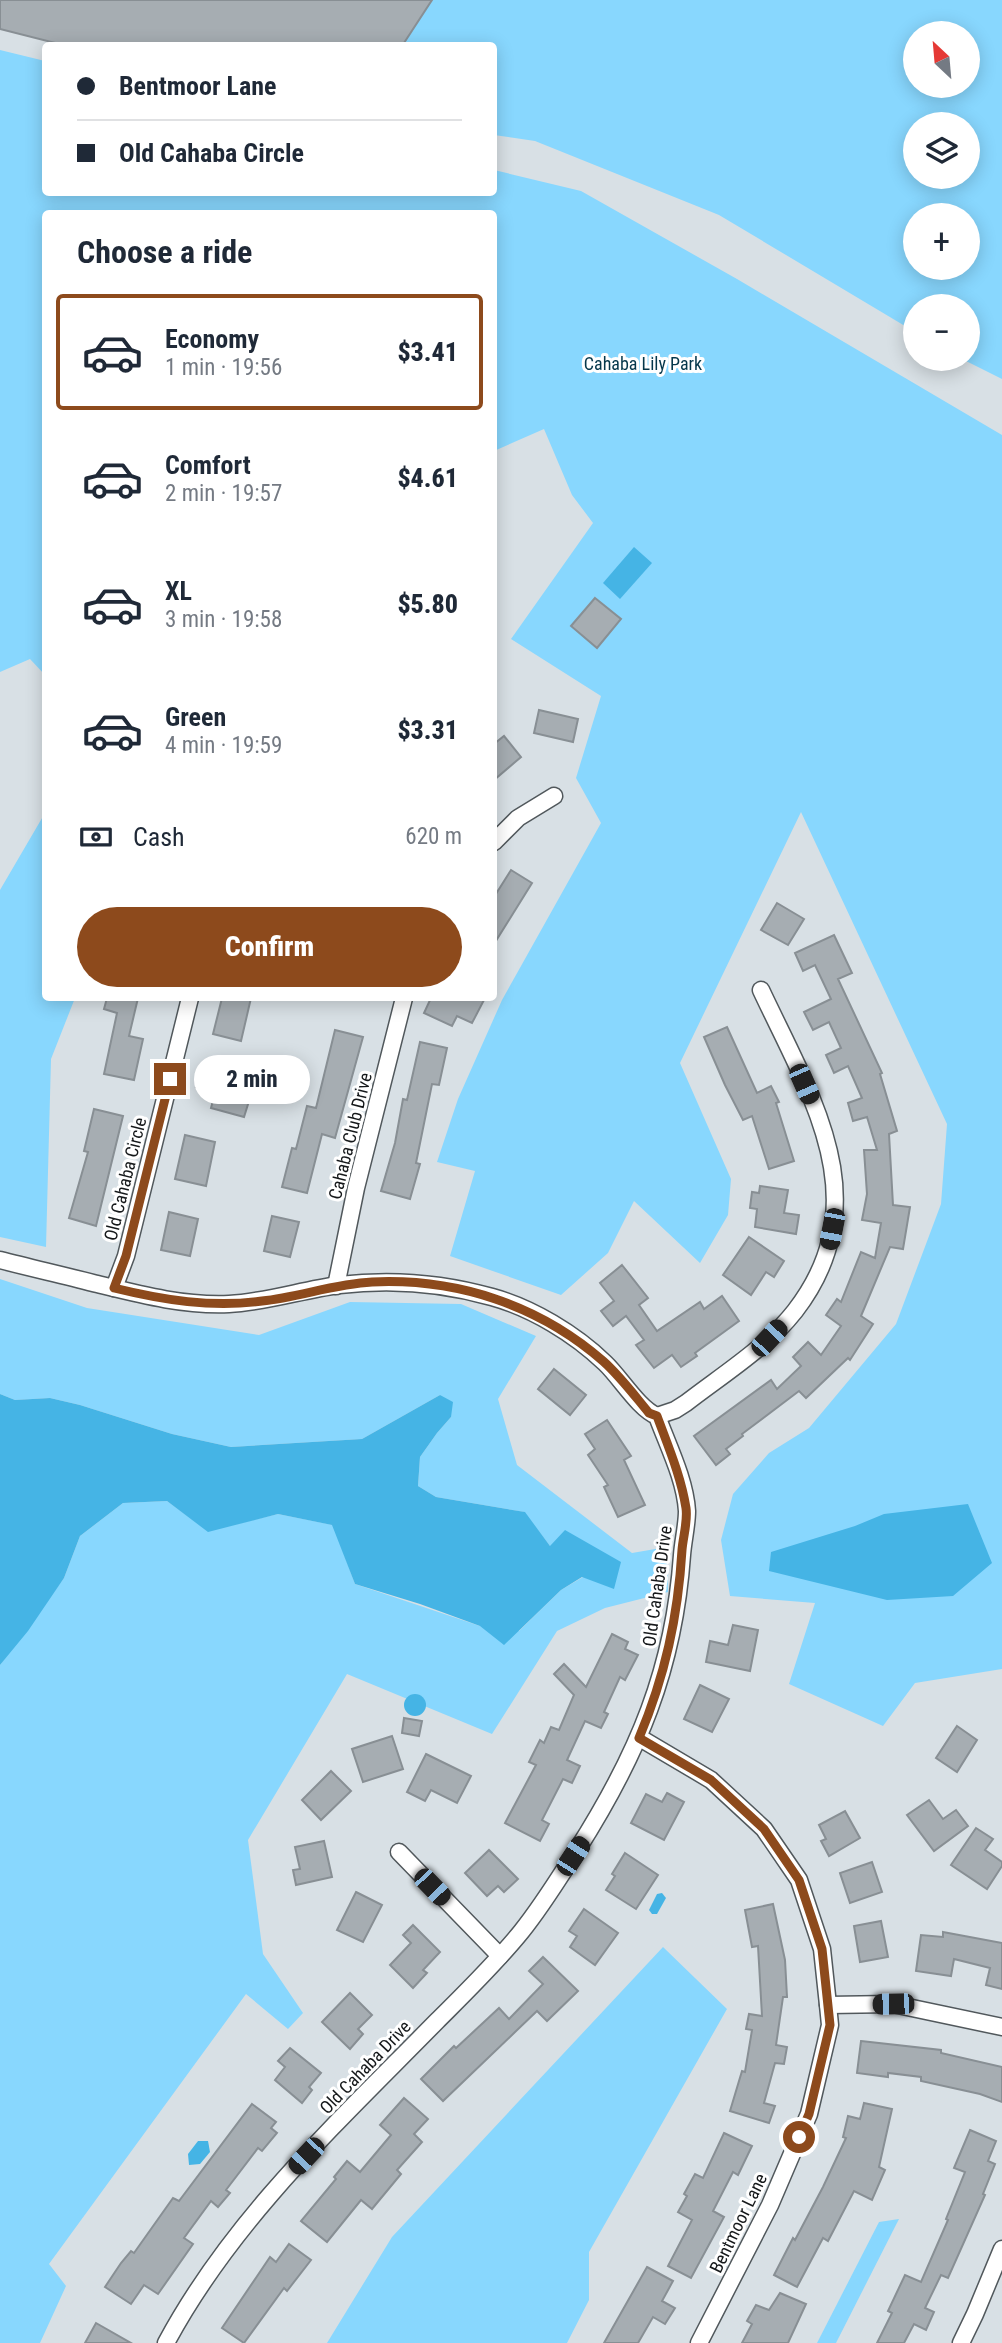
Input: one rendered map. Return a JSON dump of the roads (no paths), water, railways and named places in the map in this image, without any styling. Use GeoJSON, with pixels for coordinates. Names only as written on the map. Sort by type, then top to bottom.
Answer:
{"type":"FeatureCollection","features":[{"type":"Feature","properties":{"kind":"street"},"geometry":{"type":"LineString","coordinates":[[497,839],[518,818],[554,796]]}},
{"type":"Feature","properties":{"kind":"street"},"geometry":{"type":"LineString","coordinates":[[657,1416],[686,1404],[769,1338],[794,1311],[812,1285],[828,1247],[835,1199],[830,1150],[822,1124],[761,990]]}},
{"type":"Feature","properties":{"kind":"street","name":"Old Cahaba Circle"},"geometry":{"type":"LineString","coordinates":[[114,1288],[126,1256],[189,1001]]}},
{"type":"Feature","properties":{"kind":"street","name":"Cahaba Club Drive"},"geometry":{"type":"LineString","coordinates":[[337,1286],[356,1188],[403,1001]]}},
{"type":"Feature","properties":{"kind":"street","name":"Old Cahaba Drive"},"geometry":{"type":"LineString","coordinates":[[0,1260],[152,1297],[191,1302],[226,1304],[263,1301],[337,1286],[373,1282],[420,1284],[491,1297],[521,1307],[549,1322],[603,1360],[649,1413],[657,1416],[678,1472],[687,1511],[674,1630],[654,1701],[639,1738],[597,1818],[522,1931],[257,2210],[219,2258],[166,2343]]}},
{"type":"Feature","properties":{"kind":"street","name":"Bentmoor Lane"},"geometry":{"type":"LineString","coordinates":[[639,1738],[711,1780],[764,1829],[799,1880],[822,1949],[830,2025],[809,2114],[769,2205],[699,2343]]}},
{"type":"Feature","properties":{"kind":"street"},"geometry":{"type":"LineString","coordinates":[[399,1852],[500,1956]]}},
{"type":"Feature","properties":{"kind":"street"},"geometry":{"type":"LineString","coordinates":[[828,2005],[893,2004],[1002,2027]]}},
{"type":"Feature","properties":{"kind":"street"},"geometry":{"type":"LineString","coordinates":[[961,2343],[1002,2249]]}},
{"type":"Feature","properties":{"kind":"park label","name":"Cahaba Lily Park"},"geometry":{"type":"Point","coordinates":[643,363]}}]}
